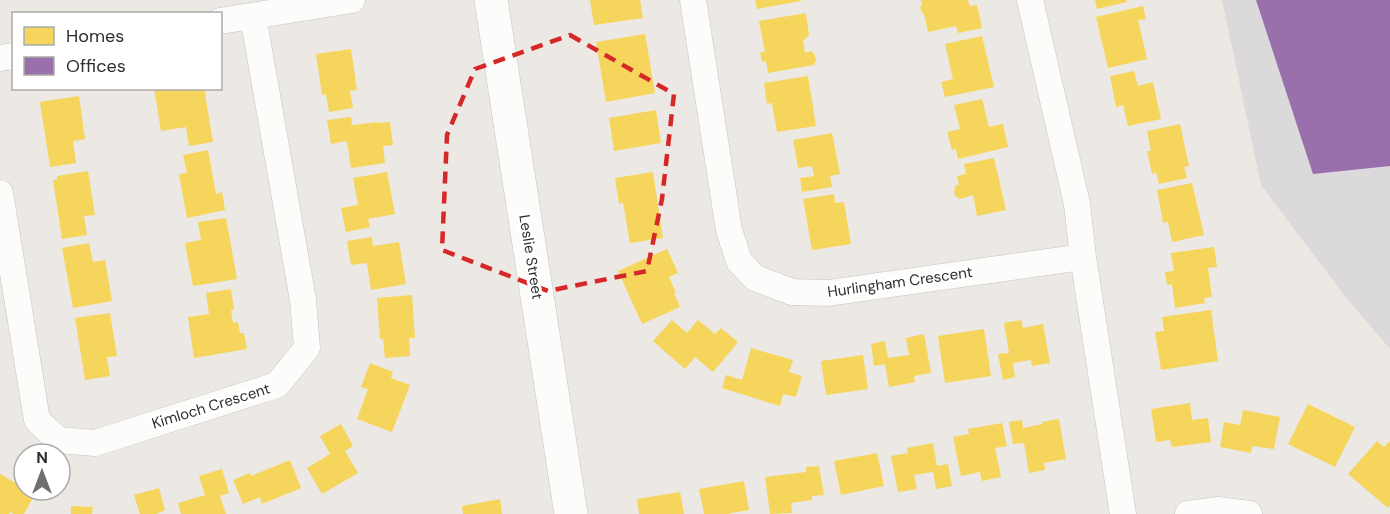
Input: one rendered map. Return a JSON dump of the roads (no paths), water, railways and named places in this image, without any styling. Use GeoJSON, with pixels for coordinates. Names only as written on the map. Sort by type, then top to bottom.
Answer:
{"type":"FeatureCollection","features":[{"type":"Feature","properties":{"kind":"main road","name":"Leslie Street"},"geometry":{"type":"LineString","coordinates":[[491,0],[572,514]]}},
{"type":"Feature","properties":{"kind":"street"},"geometry":{"type":"LineString","coordinates":[[222,21],[352,0]]}},
{"type":"Feature","properties":{"kind":"street","name":"Hurlingham Crescent"},"geometry":{"type":"LineString","coordinates":[[693,0],[729,230],[739,261],[755,278],[792,292],[828,292],[1083,257]]}},
{"type":"Feature","properties":{"kind":"street"},"geometry":{"type":"LineString","coordinates":[[1030,0],[1077,204],[1083,257],[1123,514]]}},
{"type":"Feature","properties":{"kind":"street","name":"Kimloch Crescent"},"geometry":{"type":"LineString","coordinates":[[0,193],[38,420],[58,440],[95,443],[277,385],[307,348],[303,300],[253,16]]}},
{"type":"Feature","properties":{"kind":"street"},"geometry":{"type":"LineString","coordinates":[[1188,514],[1218,510],[1250,514]]}}]}
